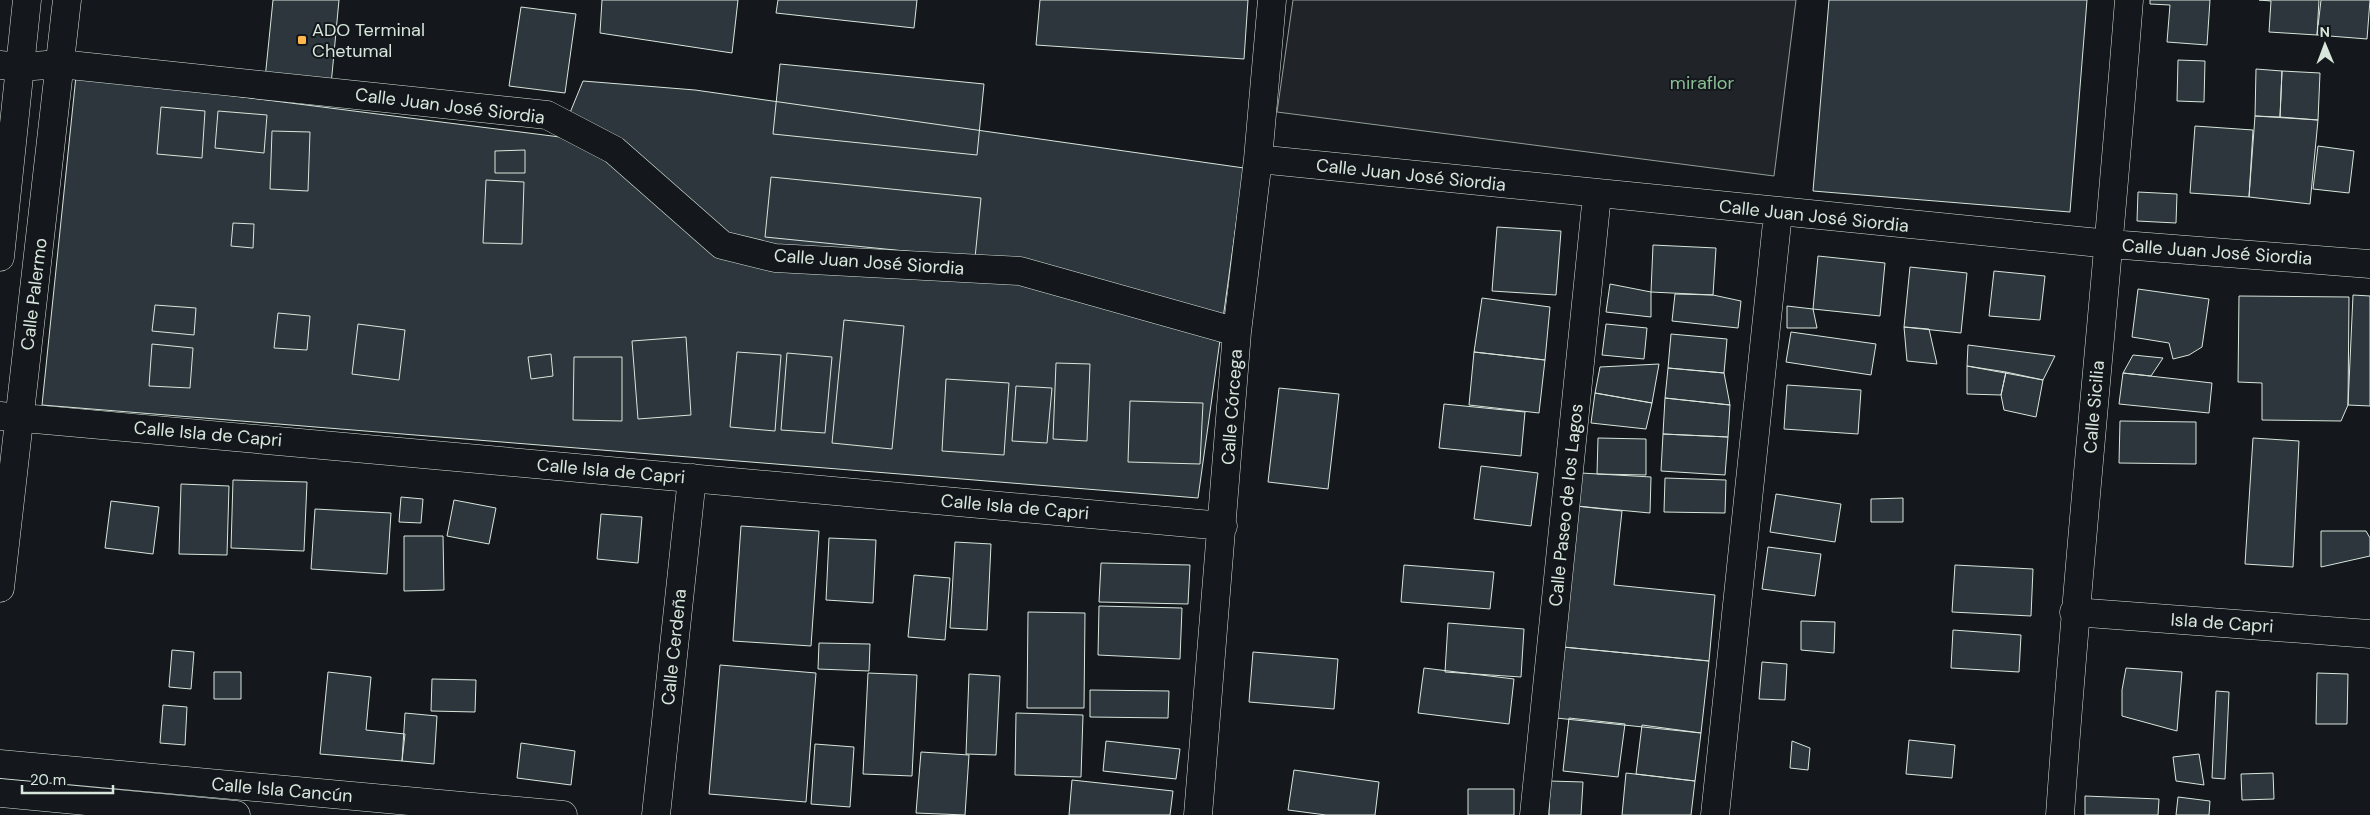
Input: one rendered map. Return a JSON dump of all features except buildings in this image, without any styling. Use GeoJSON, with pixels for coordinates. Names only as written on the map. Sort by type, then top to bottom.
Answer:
{"type":"FeatureCollection","features":[{"type":"Feature","properties":{"kind":"street"},"geometry":{"type":"LineString","coordinates":[[0,256],[10,66],[28,0]]}},
{"type":"Feature","properties":{"kind":"street","name":"Calle Palermo"},"geometry":{"type":"LineString","coordinates":[[0,588],[10,416],[60,64],[67,0]]}},
{"type":"Feature","properties":{"kind":"street","name":"Calle Córcega"},"geometry":{"type":"LineString","coordinates":[[1198,815],[1223,526],[1237,332],[1258,159],[1272,0]]}},
{"type":"Feature","properties":{"kind":"street","name":"Calle Sicilia"},"geometry":{"type":"LineString","coordinates":[[2060,815],[2074,612],[2110,244],[2129,0]]}},
{"type":"Feature","properties":{"kind":"street","name":"Calle Juan José Siordia"},"geometry":{"type":"LineString","coordinates":[[10,66],[60,64],[547,115],[614,150],[722,245],[775,258],[1020,271],[1237,332]]}},
{"type":"Feature","properties":{"kind":"street","name":"Calle Juan José Siordia"},"geometry":{"type":"LineString","coordinates":[[1258,159],[1778,213],[2110,244],[2370,264]]}},
{"type":"Feature","properties":{"kind":"street","name":"Calle Paseo de los Lagos"},"geometry":{"type":"LineString","coordinates":[[1534,815],[1598,195]]}},
{"type":"Feature","properties":{"kind":"street"},"geometry":{"type":"LineString","coordinates":[[1714,815],[1778,213]]}},
{"type":"Feature","properties":{"kind":"street","name":"Calle Isla de Capri"},"geometry":{"type":"LineString","coordinates":[[10,416],[1223,526]]}},
{"type":"Feature","properties":{"kind":"street","name":"Calle Cerdeña"},"geometry":{"type":"LineString","coordinates":[[656,815],[692,478]]}},
{"type":"Feature","properties":{"kind":"street","name":"Isla de Capri"},"geometry":{"type":"LineString","coordinates":[[2074,612],[2370,634]]}},
{"type":"Feature","properties":{"kind":"street","name":"Calle Isla Cancún"},"geometry":{"type":"LineString","coordinates":[[0,764],[563,815]]}},
{"type":"Feature","properties":{"kind":"street","name":"Calle Isla Cancún"},"geometry":{"type":"LineString","coordinates":[[0,793],[236,815]]}},
{"type":"Feature","properties":{"kind":"green space","name":"miraflor"},"geometry":{"type":"Polygon","coordinates":[[[1293,0],[1796,0],[1774,176],[1277,112],[1293,0]]]}},
{"type":"Feature","properties":{"kind":"place","name":"ADO Terminal Chetumal"},"geometry":{"type":"Point","coordinates":[302,40]}}]}
